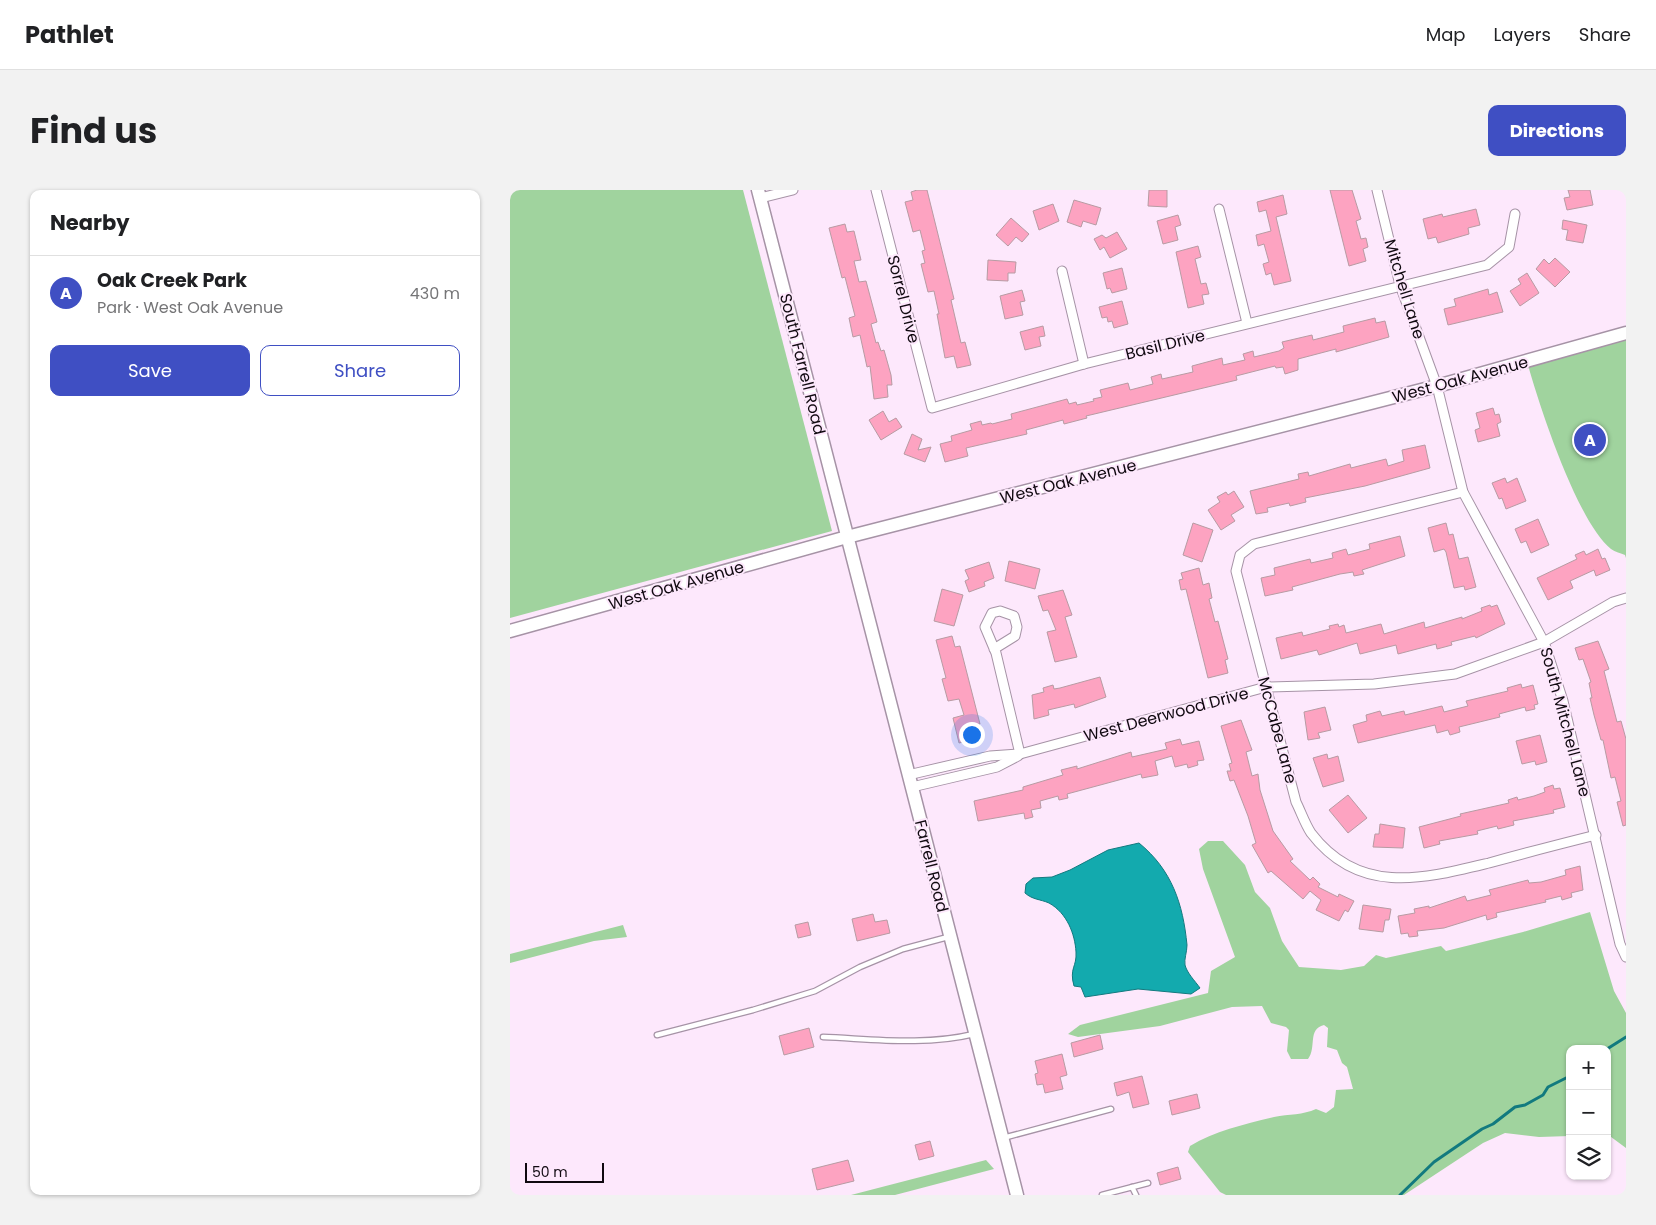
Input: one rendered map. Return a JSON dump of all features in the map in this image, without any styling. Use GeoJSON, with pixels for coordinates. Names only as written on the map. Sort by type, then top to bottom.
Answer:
{"type":"FeatureCollection","features":[{"type":"Feature","properties":{"kind":"street"},"geometry":{"type":"LineString","coordinates":[[760,194],[793,190]]}},
{"type":"Feature","properties":{"kind":"street","name":"Sorrel Drive"},"geometry":{"type":"LineString","coordinates":[[876,190],[932,408]]}},
{"type":"Feature","properties":{"kind":"street","name":"Mitchell Lane"},"geometry":{"type":"LineString","coordinates":[[1378,190],[1400,285],[1437,386]]}},
{"type":"Feature","properties":{"kind":"street","name":"South Farrell Road"},"geometry":{"type":"LineString","coordinates":[[760,194],[847,537]]}},
{"type":"Feature","properties":{"kind":"street"},"geometry":{"type":"LineString","coordinates":[[1219,209],[1247,323]]}},
{"type":"Feature","properties":{"kind":"street","name":"Basil Drive"},"geometry":{"type":"LineString","coordinates":[[932,408],[1084,364],[1487,264],[1509,247],[1515,214]]}},
{"type":"Feature","properties":{"kind":"street"},"geometry":{"type":"LineString","coordinates":[[1062,271],[1084,364]]}},
{"type":"Feature","properties":{"kind":"street","name":"West Oak Avenue"},"geometry":{"type":"LineString","coordinates":[[510,631],[847,537],[1437,386],[1626,333]]}},
{"type":"Feature","properties":{"kind":"street","name":"South Mitchell Lane"},"geometry":{"type":"LineString","coordinates":[[1437,386],[1463,492],[1544,642],[1563,701],[1596,835],[1620,944],[1626,957]]}},
{"type":"Feature","properties":{"kind":"street","name":"McCabe Lane"},"geometry":{"type":"LineString","coordinates":[[1463,492],[1254,544],[1240,555],[1236,572],[1296,802],[1310,832],[1327,851],[1353,869],[1392,879],[1434,877],[1596,835]]}},
{"type":"Feature","properties":{"kind":"street","name":"Farrell Road"},"geometry":{"type":"LineString","coordinates":[[847,537],[1017,1195]]}},
{"type":"Feature","properties":{"kind":"street","name":"West Deerwood Drive"},"geometry":{"type":"LineString","coordinates":[[910,781],[990,756],[1020,754],[1266,687],[1374,684],[1455,674],[1544,642],[1614,602],[1626,598]]}},
{"type":"Feature","properties":{"kind":"street"},"geometry":{"type":"LineString","coordinates":[[994,649],[1020,754]]}},
{"type":"Feature","properties":{"kind":"street","name":"West Deerwood Drive"},"geometry":{"type":"LineString","coordinates":[[910,781],[997,768],[1020,754]]}},
{"type":"Feature","properties":{"kind":"lane"},"geometry":{"type":"LineString","coordinates":[[657,1035],[753,1010],[815,991],[860,966],[894,952],[950,936]]}},
{"type":"Feature","properties":{"kind":"lane"},"geometry":{"type":"LineString","coordinates":[[823,1037],[899,1041],[952,1038],[975,1034]]}},
{"type":"Feature","properties":{"kind":"lane"},"geometry":{"type":"LineString","coordinates":[[1002,1138],[1111,1109]]}},
{"type":"Feature","properties":{"kind":"lane"},"geometry":{"type":"LineString","coordinates":[[1102,1195],[1148,1183]]}},
{"type":"Feature","properties":{"kind":"lane"},"geometry":{"type":"LineString","coordinates":[[1132,1187],[1136,1195]]}},
{"type":"Feature","properties":{"kind":"green space"},"geometry":{"type":"Polygon","coordinates":[[[510,190],[743,190],[832,531],[510,618],[510,190]]]}},
{"type":"Feature","properties":{"kind":"green space"},"geometry":{"type":"Polygon","coordinates":[[[1626,340],[1626,558],[1625,555],[1611,549],[1598,535],[1573,491],[1541,408],[1528,365],[1626,340]]]}},
{"type":"Feature","properties":{"kind":"green space"},"geometry":{"type":"Polygon","coordinates":[[[1208,841],[1223,841],[1245,865],[1255,892],[1270,908],[1282,941],[1299,967],[1341,970],[1364,966],[1376,955],[1386,958],[1441,946],[1446,951],[1523,932],[1590,912],[1614,991],[1626,1013],[1626,1148],[1611,1137],[1611,1045],[1566,1045],[1566,1136],[1539,1137],[1505,1133],[1483,1143],[1404,1195],[1226,1195],[1220,1192],[1188,1152],[1190,1146],[1220,1132],[1241,1125],[1316,1109],[1326,1113],[1334,1107],[1336,1090],[1353,1089],[1347,1067],[1342,1063],[1337,1050],[1327,1047],[1328,1028],[1324,1025],[1316,1030],[1311,1055],[1308,1059],[1291,1059],[1287,1051],[1289,1030],[1286,1027],[1271,1023],[1262,1006],[1232,1007],[1160,1026],[1078,1037],[1068,1034],[1080,1025],[1208,993],[1211,971],[1235,957],[1203,869],[1199,849],[1208,841]]]}},
{"type":"Feature","properties":{"kind":"green space"},"geometry":{"type":"Polygon","coordinates":[[[623,925],[627,937],[594,941],[510,963],[510,954],[623,925]]]}},
{"type":"Feature","properties":{"kind":"green space"},"geometry":{"type":"Polygon","coordinates":[[[986,1160],[994,1169],[895,1195],[851,1195],[986,1160]]]}},
{"type":"Feature","properties":{"kind":"water"},"geometry":{"type":"Polygon","coordinates":[[[1139,843],[1160,865],[1174,889],[1185,930],[1187,945],[1185,965],[1189,974],[1200,988],[1191,994],[1138,989],[1085,997],[1081,987],[1074,986],[1072,975],[1076,952],[1069,924],[1055,907],[1025,893],[1026,884],[1033,878],[1052,877],[1070,870],[1108,850],[1139,843]]]}},
{"type":"Feature","properties":{"kind":"building"},"geometry":{"type":"Polygon","coordinates":[[[927,190],[954,299],[951,300],[961,343],[965,342],[971,365],[957,368],[954,356],[945,358],[934,291],[928,292],[921,264],[925,263],[922,251],[925,250],[920,230],[913,232],[905,202],[913,200],[911,192],[927,190]]]}},
{"type":"Feature","properties":{"kind":"building"},"geometry":{"type":"Polygon","coordinates":[[[1149,190],[1167,190],[1167,207],[1148,206],[1149,190]]]}},
{"type":"Feature","properties":{"kind":"building"},"geometry":{"type":"Polygon","coordinates":[[[1330,190],[1352,190],[1361,219],[1356,221],[1361,239],[1366,238],[1368,247],[1363,249],[1366,261],[1349,266],[1330,190]]]}},
{"type":"Feature","properties":{"kind":"building"},"geometry":{"type":"Polygon","coordinates":[[[1568,190],[1590,190],[1593,205],[1567,210],[1564,198],[1570,197],[1568,190]]]}},
{"type":"Feature","properties":{"kind":"building"},"geometry":{"type":"Polygon","coordinates":[[[1283,195],[1287,214],[1276,217],[1291,281],[1274,285],[1271,273],[1266,275],[1263,264],[1269,262],[1264,244],[1258,246],[1256,235],[1271,231],[1266,210],[1259,212],[1257,202],[1283,195]]]}},
{"type":"Feature","properties":{"kind":"building"},"geometry":{"type":"Polygon","coordinates":[[[1074,200],[1101,208],[1096,225],[1083,221],[1081,227],[1067,222],[1074,200]]]}},
{"type":"Feature","properties":{"kind":"building"},"geometry":{"type":"Polygon","coordinates":[[[1053,204],[1059,221],[1039,230],[1033,211],[1053,204]]]}},
{"type":"Feature","properties":{"kind":"building"},"geometry":{"type":"Polygon","coordinates":[[[1476,209],[1480,225],[1468,228],[1469,234],[1438,243],[1436,237],[1428,239],[1423,219],[1442,214],[1443,217],[1476,209]]]}},
{"type":"Feature","properties":{"kind":"building"},"geometry":{"type":"Polygon","coordinates":[[[1178,215],[1181,225],[1175,227],[1178,240],[1163,244],[1157,221],[1178,215]]]}},
{"type":"Feature","properties":{"kind":"building"},"geometry":{"type":"Polygon","coordinates":[[[1011,218],[1029,234],[1022,242],[1016,237],[1008,246],[996,235],[1011,218]]]}},
{"type":"Feature","properties":{"kind":"building"},"geometry":{"type":"Polygon","coordinates":[[[1563,220],[1587,225],[1583,243],[1566,240],[1568,230],[1562,229],[1563,220]]]}},
{"type":"Feature","properties":{"kind":"building"},"geometry":{"type":"Polygon","coordinates":[[[845,224],[847,232],[854,231],[861,260],[854,261],[859,282],[866,281],[877,322],[871,324],[876,343],[878,342],[881,351],[884,350],[891,375],[892,385],[887,385],[888,397],[874,399],[870,366],[867,367],[860,335],[853,337],[849,318],[855,316],[845,277],[842,278],[829,228],[845,224]]]}},
{"type":"Feature","properties":{"kind":"building"},"geometry":{"type":"Polygon","coordinates":[[[1117,232],[1127,249],[1110,258],[1104,247],[1100,250],[1094,239],[1102,235],[1106,238],[1117,232]]]}},
{"type":"Feature","properties":{"kind":"building"},"geometry":{"type":"Polygon","coordinates":[[[1198,246],[1201,257],[1195,259],[1201,284],[1206,283],[1209,294],[1202,295],[1204,304],[1188,308],[1176,252],[1198,246]]]}},
{"type":"Feature","properties":{"kind":"building"},"geometry":{"type":"Polygon","coordinates":[[[1555,258],[1570,272],[1555,287],[1536,269],[1544,259],[1549,264],[1555,258]]]}},
{"type":"Feature","properties":{"kind":"building"},"geometry":{"type":"Polygon","coordinates":[[[988,260],[1016,262],[1015,273],[1008,273],[1008,281],[987,280],[988,260]]]}},
{"type":"Feature","properties":{"kind":"building"},"geometry":{"type":"Polygon","coordinates":[[[1122,268],[1127,289],[1112,293],[1110,288],[1107,289],[1103,273],[1122,268]]]}},
{"type":"Feature","properties":{"kind":"building"},"geometry":{"type":"Polygon","coordinates":[[[1527,273],[1539,293],[1520,306],[1510,291],[1521,284],[1518,279],[1527,273]]]}},
{"type":"Feature","properties":{"kind":"building"},"geometry":{"type":"Polygon","coordinates":[[[1488,289],[1489,295],[1497,292],[1503,312],[1448,325],[1444,309],[1456,306],[1454,299],[1488,289]]]}},
{"type":"Feature","properties":{"kind":"building"},"geometry":{"type":"Polygon","coordinates":[[[1022,290],[1025,301],[1020,302],[1023,315],[1005,319],[1000,296],[1022,290]]]}},
{"type":"Feature","properties":{"kind":"building"},"geometry":{"type":"Polygon","coordinates":[[[1122,301],[1128,324],[1114,328],[1112,321],[1108,322],[1107,317],[1102,318],[1099,307],[1122,301]]]}},
{"type":"Feature","properties":{"kind":"building"},"geometry":{"type":"Polygon","coordinates":[[[1375,318],[1376,323],[1385,321],[1389,337],[1336,352],[1336,349],[1298,359],[1298,370],[1285,374],[1283,367],[1276,368],[1275,366],[1236,376],[1237,380],[1086,416],[1087,418],[1064,424],[1063,420],[1026,430],[1027,434],[966,448],[968,456],[945,462],[940,444],[952,441],[951,436],[972,430],[970,424],[981,421],[982,425],[992,424],[1012,419],[1011,414],[1067,399],[1069,404],[1076,402],[1077,405],[1094,401],[1093,399],[1102,397],[1100,390],[1128,383],[1130,390],[1153,384],[1151,377],[1161,374],[1162,379],[1193,372],[1192,366],[1222,358],[1223,365],[1245,360],[1243,354],[1253,351],[1254,357],[1279,351],[1284,348],[1282,342],[1312,335],[1313,340],[1344,332],[1343,326],[1375,318]]]}},
{"type":"Feature","properties":{"kind":"building"},"geometry":{"type":"Polygon","coordinates":[[[1043,326],[1045,336],[1039,337],[1041,346],[1025,350],[1020,332],[1043,326]]]}},
{"type":"Feature","properties":{"kind":"building"},"geometry":{"type":"Polygon","coordinates":[[[1493,408],[1495,415],[1499,414],[1501,422],[1497,424],[1500,436],[1478,442],[1475,430],[1480,428],[1476,413],[1493,408]]]}},
{"type":"Feature","properties":{"kind":"building"},"geometry":{"type":"Polygon","coordinates":[[[883,411],[889,422],[896,418],[902,427],[881,440],[869,420],[883,411]]]}},
{"type":"Feature","properties":{"kind":"building"},"geometry":{"type":"Polygon","coordinates":[[[912,434],[922,439],[918,450],[931,447],[925,462],[904,454],[912,434]]]}},
{"type":"Feature","properties":{"kind":"building"},"geometry":{"type":"Polygon","coordinates":[[[1425,445],[1430,468],[1365,486],[1305,498],[1306,502],[1290,506],[1289,503],[1267,508],[1268,512],[1256,514],[1250,491],[1299,479],[1298,474],[1308,472],[1309,476],[1350,464],[1351,468],[1386,459],[1388,466],[1404,461],[1402,450],[1425,445]]]}},
{"type":"Feature","properties":{"kind":"building"},"geometry":{"type":"Polygon","coordinates":[[[1505,478],[1507,483],[1517,478],[1526,501],[1506,509],[1502,498],[1499,499],[1492,483],[1505,478]]]}},
{"type":"Feature","properties":{"kind":"building"},"geometry":{"type":"Polygon","coordinates":[[[1234,491],[1244,507],[1231,515],[1235,521],[1221,530],[1208,510],[1220,502],[1217,497],[1226,492],[1228,495],[1234,491]]]}},
{"type":"Feature","properties":{"kind":"building"},"geometry":{"type":"Polygon","coordinates":[[[1538,519],[1549,545],[1531,553],[1526,541],[1521,543],[1515,529],[1538,519]]]}},
{"type":"Feature","properties":{"kind":"building"},"geometry":{"type":"Polygon","coordinates":[[[1193,523],[1213,530],[1202,562],[1183,555],[1193,523]]]}},
{"type":"Feature","properties":{"kind":"building"},"geometry":{"type":"Polygon","coordinates":[[[1446,523],[1449,535],[1453,534],[1459,559],[1468,557],[1476,587],[1465,590],[1464,586],[1454,588],[1446,552],[1444,549],[1434,552],[1428,528],[1446,523]]]}},
{"type":"Feature","properties":{"kind":"building"},"geometry":{"type":"Polygon","coordinates":[[[1400,536],[1405,556],[1362,570],[1364,574],[1354,576],[1353,572],[1340,574],[1292,587],[1293,590],[1265,596],[1261,578],[1275,575],[1274,568],[1310,559],[1311,563],[1333,558],[1332,553],[1346,549],[1348,555],[1370,549],[1369,544],[1400,536]]]}},
{"type":"Feature","properties":{"kind":"building"},"geometry":{"type":"Polygon","coordinates":[[[1598,549],[1602,559],[1605,558],[1610,570],[1596,576],[1594,570],[1570,581],[1573,588],[1548,600],[1537,578],[1577,559],[1575,555],[1584,551],[1586,555],[1598,549]]]}},
{"type":"Feature","properties":{"kind":"building"},"geometry":{"type":"Polygon","coordinates":[[[1009,561],[1040,569],[1035,589],[1005,581],[1009,561]]]}},
{"type":"Feature","properties":{"kind":"building"},"geometry":{"type":"Polygon","coordinates":[[[989,562],[994,578],[984,582],[985,586],[969,592],[965,581],[969,579],[965,570],[989,562]]]}},
{"type":"Feature","properties":{"kind":"building"},"geometry":{"type":"Polygon","coordinates":[[[1199,568],[1203,585],[1209,583],[1212,598],[1209,599],[1215,622],[1218,621],[1228,659],[1225,660],[1228,673],[1208,678],[1186,589],[1181,590],[1179,580],[1183,579],[1181,573],[1199,568]]]}},
{"type":"Feature","properties":{"kind":"building"},"geometry":{"type":"Polygon","coordinates":[[[942,589],[963,595],[954,626],[934,621],[942,589]]]}},
{"type":"Feature","properties":{"kind":"building"},"geometry":{"type":"Polygon","coordinates":[[[1063,590],[1072,615],[1065,617],[1077,657],[1055,662],[1047,632],[1056,630],[1048,610],[1043,611],[1038,596],[1063,590]]]}},
{"type":"Feature","properties":{"kind":"building"},"geometry":{"type":"Polygon","coordinates":[[[1490,605],[1491,607],[1497,605],[1505,624],[1476,638],[1475,636],[1451,642],[1452,645],[1437,649],[1436,644],[1398,654],[1396,645],[1360,654],[1357,643],[1319,655],[1317,650],[1281,659],[1276,638],[1302,632],[1303,636],[1330,629],[1329,626],[1338,624],[1339,627],[1344,625],[1346,633],[1381,624],[1384,634],[1424,622],[1425,628],[1462,617],[1462,619],[1482,611],[1481,608],[1490,605]]]}},
{"type":"Feature","properties":{"kind":"building"},"geometry":{"type":"Polygon","coordinates":[[[952,636],[955,647],[960,646],[980,724],[976,725],[980,738],[959,743],[953,718],[964,715],[959,699],[948,701],[942,679],[946,678],[936,640],[952,636]]]}},
{"type":"Feature","properties":{"kind":"building"},"geometry":{"type":"Polygon","coordinates":[[[1598,641],[1609,669],[1604,671],[1617,722],[1621,721],[1626,739],[1626,825],[1623,826],[1617,802],[1621,801],[1615,777],[1611,778],[1603,740],[1601,740],[1590,698],[1592,698],[1589,683],[1591,682],[1583,659],[1579,660],[1575,648],[1598,641]]]}},
{"type":"Feature","properties":{"kind":"building"},"geometry":{"type":"Polygon","coordinates":[[[1100,677],[1106,697],[1075,708],[1074,704],[1048,710],[1049,715],[1034,719],[1032,695],[1044,692],[1043,688],[1053,685],[1054,689],[1060,688],[1100,677]]]}},
{"type":"Feature","properties":{"kind":"building"},"geometry":{"type":"Polygon","coordinates":[[[1521,684],[1522,688],[1533,685],[1538,704],[1534,705],[1535,709],[1526,711],[1525,707],[1499,714],[1500,717],[1459,727],[1460,732],[1450,735],[1448,730],[1437,733],[1435,725],[1358,743],[1353,725],[1367,721],[1366,715],[1380,711],[1382,716],[1404,711],[1405,715],[1442,706],[1444,712],[1468,706],[1466,701],[1508,691],[1507,688],[1521,684]]]}},
{"type":"Feature","properties":{"kind":"building"},"geometry":{"type":"Polygon","coordinates":[[[1325,707],[1331,730],[1318,733],[1320,738],[1308,740],[1304,712],[1325,707]]]}},
{"type":"Feature","properties":{"kind":"building"},"geometry":{"type":"Polygon","coordinates":[[[1241,720],[1252,750],[1246,752],[1252,776],[1258,774],[1260,790],[1273,831],[1293,859],[1290,861],[1310,880],[1313,877],[1320,884],[1318,887],[1338,897],[1339,894],[1354,901],[1348,912],[1345,910],[1339,921],[1316,910],[1321,900],[1310,891],[1303,899],[1271,871],[1268,873],[1252,845],[1256,843],[1248,816],[1234,780],[1230,781],[1227,771],[1231,771],[1229,764],[1232,763],[1221,726],[1241,720]]]}},
{"type":"Feature","properties":{"kind":"building"},"geometry":{"type":"Polygon","coordinates":[[[1540,735],[1547,762],[1536,765],[1535,761],[1522,764],[1516,741],[1540,735]]]}},
{"type":"Feature","properties":{"kind":"building"},"geometry":{"type":"Polygon","coordinates":[[[1180,739],[1182,745],[1199,741],[1204,760],[1197,761],[1198,765],[1188,768],[1187,764],[1175,767],[1172,756],[1155,761],[1158,775],[1142,778],[1141,774],[1067,794],[1068,798],[1059,800],[1058,796],[1040,801],[1041,808],[1031,810],[1033,817],[1025,819],[1024,813],[978,821],[974,801],[1023,790],[1023,787],[1063,775],[1061,770],[1077,766],[1077,769],[1131,752],[1132,757],[1167,749],[1165,743],[1180,739]]]}},
{"type":"Feature","properties":{"kind":"building"},"geometry":{"type":"Polygon","coordinates":[[[1327,754],[1328,759],[1338,756],[1344,781],[1323,787],[1313,758],[1327,754]]]}},
{"type":"Feature","properties":{"kind":"building"},"geometry":{"type":"Polygon","coordinates":[[[1553,785],[1554,789],[1560,788],[1565,807],[1553,810],[1554,813],[1513,821],[1514,825],[1498,829],[1497,826],[1477,831],[1478,834],[1439,841],[1440,844],[1424,848],[1419,827],[1461,816],[1460,814],[1509,803],[1508,800],[1517,797],[1518,800],[1534,796],[1545,792],[1544,788],[1553,785]]]}},
{"type":"Feature","properties":{"kind":"building"},"geometry":{"type":"Polygon","coordinates":[[[1348,795],[1367,818],[1348,833],[1329,810],[1348,795]]]}},
{"type":"Feature","properties":{"kind":"building"},"geometry":{"type":"Polygon","coordinates":[[[1380,824],[1405,828],[1403,848],[1373,847],[1375,834],[1379,834],[1380,824]]]}},
{"type":"Feature","properties":{"kind":"building"},"geometry":{"type":"Polygon","coordinates":[[[1580,866],[1583,890],[1571,893],[1572,897],[1562,900],[1561,896],[1545,900],[1546,902],[1496,913],[1497,917],[1487,920],[1486,915],[1444,928],[1417,931],[1418,936],[1409,937],[1408,933],[1401,934],[1398,916],[1415,913],[1414,909],[1429,906],[1429,908],[1465,896],[1467,901],[1491,895],[1489,890],[1528,880],[1529,883],[1541,882],[1566,875],[1565,870],[1580,866]]]}},
{"type":"Feature","properties":{"kind":"building"},"geometry":{"type":"Polygon","coordinates":[[[1363,905],[1391,909],[1389,920],[1385,920],[1383,932],[1359,929],[1363,905]]]}},
{"type":"Feature","properties":{"kind":"building"},"geometry":{"type":"Polygon","coordinates":[[[873,914],[875,922],[887,920],[890,933],[857,941],[852,919],[873,914]]]}},
{"type":"Feature","properties":{"kind":"building"},"geometry":{"type":"Polygon","coordinates":[[[808,922],[811,935],[798,938],[795,925],[808,922]]]}},
{"type":"Feature","properties":{"kind":"building"},"geometry":{"type":"Polygon","coordinates":[[[809,1028],[814,1047],[784,1055],[779,1036],[809,1028]]]}},
{"type":"Feature","properties":{"kind":"building"},"geometry":{"type":"Polygon","coordinates":[[[1100,1035],[1103,1049],[1074,1057],[1071,1043],[1100,1035]]]}},
{"type":"Feature","properties":{"kind":"building"},"geometry":{"type":"Polygon","coordinates":[[[1062,1054],[1067,1075],[1060,1077],[1063,1089],[1045,1093],[1043,1084],[1037,1085],[1035,1074],[1038,1073],[1035,1061],[1062,1054]]]}},
{"type":"Feature","properties":{"kind":"building"},"geometry":{"type":"Polygon","coordinates":[[[1142,1076],[1149,1104],[1133,1108],[1129,1092],[1117,1096],[1114,1083],[1142,1076]]]}},
{"type":"Feature","properties":{"kind":"building"},"geometry":{"type":"Polygon","coordinates":[[[1197,1094],[1200,1108],[1172,1115],[1169,1101],[1197,1094]]]}},
{"type":"Feature","properties":{"kind":"building"},"geometry":{"type":"Polygon","coordinates":[[[930,1141],[934,1156],[919,1160],[915,1145],[930,1141]]]}},
{"type":"Feature","properties":{"kind":"building"},"geometry":{"type":"Polygon","coordinates":[[[848,1160],[854,1181],[817,1190],[812,1169],[848,1160]]]}},
{"type":"Feature","properties":{"kind":"building"},"geometry":{"type":"Polygon","coordinates":[[[1178,1167],[1181,1179],[1160,1185],[1157,1173],[1178,1167]]]}},
{"type":"Feature","properties":{"kind":"waterway"},"geometry":{"type":"LineString","coordinates":[[1611,1046],[1626,1037]]}},
{"type":"Feature","properties":{"kind":"waterway"},"geometry":{"type":"LineString","coordinates":[[1400,1195],[1434,1162],[1482,1129],[1493,1124],[1515,1107],[1525,1105],[1543,1095],[1548,1087],[1566,1078]]}},
{"type":"Feature","properties":{"kind":"place","name":"Oak Creek Park"},"geometry":{"type":"Point","coordinates":[1590,440]}}]}
